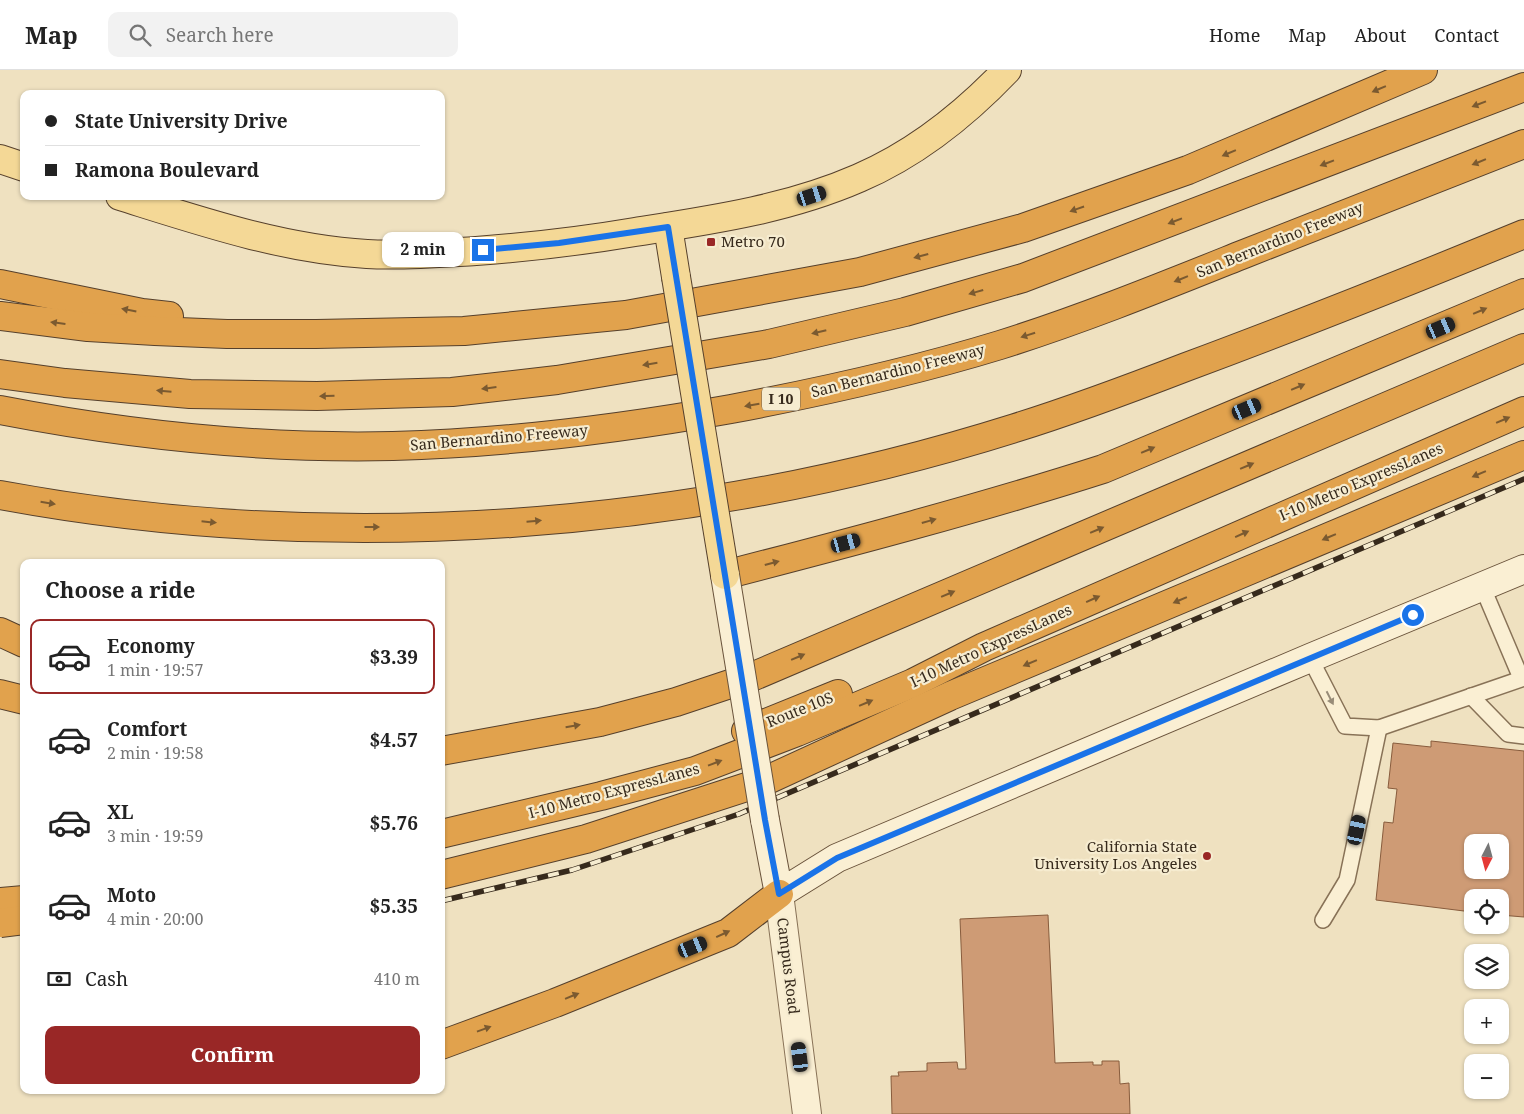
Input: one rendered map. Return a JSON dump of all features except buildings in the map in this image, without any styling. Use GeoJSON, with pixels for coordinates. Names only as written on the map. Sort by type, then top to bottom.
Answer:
{"type":"FeatureCollection","features":[{"type":"Feature","properties":{"kind":"highway"},"geometry":{"type":"LineString","coordinates":[[0,316],[88,327],[145,331],[227,334],[316,334],[464,331],[626,315],[860,272],[1023,228],[1188,170],[1423,70]]}},
{"type":"Feature","properties":{"kind":"highway"},"geometry":{"type":"LineString","coordinates":[[0,374],[65,383],[190,394],[317,396],[452,392],[557,380],[769,344],[905,312],[1023,278],[1524,87]]}},
{"type":"Feature","properties":{"kind":"highway","name":"San Bernardino Freeway"},"geometry":{"type":"LineString","coordinates":[[0,410],[129,432],[251,443],[319,446],[474,443],[641,425],[794,397],[932,364],[999,345],[1082,318],[1524,144]]}},
{"type":"Feature","properties":{"kind":"highway"},"geometry":{"type":"LineString","coordinates":[[0,495],[84,509],[227,524],[374,527],[478,525],[574,518],[726,498],[850,473],[1013,429],[1094,402],[1293,327],[1524,234]]}},
{"type":"Feature","properties":{"kind":"highway"},"geometry":{"type":"LineString","coordinates":[[0,284],[142,313],[316,334]]}},
{"type":"Feature","properties":{"kind":"highway"},"geometry":{"type":"LineString","coordinates":[[725,575],[922,523],[1102,468],[1524,293]]}},
{"type":"Feature","properties":{"kind":"highway"},"geometry":{"type":"LineString","coordinates":[[445,750],[525,734],[600,722],[676,702],[754,676],[1524,348]]}},
{"type":"Feature","properties":{"kind":"highway","name":"I-10 Metro ExpressLanes"},"geometry":{"type":"LineString","coordinates":[[445,833],[599,788],[695,771],[798,732],[913,683],[984,647],[1524,412]]}},
{"type":"Feature","properties":{"kind":"highway","name":"I-10 Metro ExpressLanes"},"geometry":{"type":"LineString","coordinates":[[445,874],[586,839],[765,781],[950,696],[1524,455]]}},
{"type":"Feature","properties":{"kind":"highway"},"geometry":{"type":"LineString","coordinates":[[0,632],[20,641]]}},
{"type":"Feature","properties":{"kind":"highway"},"geometry":{"type":"LineString","coordinates":[[0,694],[20,699]]}},
{"type":"Feature","properties":{"kind":"highway"},"geometry":{"type":"LineString","coordinates":[[445,732],[525,734]]}},
{"type":"Feature","properties":{"kind":"highway"},"geometry":{"type":"LineString","coordinates":[[445,816],[599,788]]}},
{"type":"Feature","properties":{"kind":"highway"},"geometry":{"type":"LineString","coordinates":[[445,1044],[555,1003],[728,933],[779,894]]}},
{"type":"Feature","properties":{"kind":"highway"},"geometry":{"type":"LineString","coordinates":[[0,896],[20,896]]}},
{"type":"Feature","properties":{"kind":"highway"},"geometry":{"type":"LineString","coordinates":[[0,896],[20,924]]}},
{"type":"Feature","properties":{"kind":"highway"},"geometry":{"type":"LineString","coordinates":[[0,902],[20,900]]}},
{"type":"Feature","properties":{"kind":"highway"},"geometry":{"type":"LineString","coordinates":[[0,923],[20,920]]}},
{"type":"Feature","properties":{"kind":"main road"},"geometry":{"type":"LineString","coordinates":[[133,200],[250,235],[289,243],[367,254],[419,254],[500,249],[559,243],[668,227],[730,217],[795,202],[861,178],[892,162],[951,122],[976,101],[1007,70]]}},
{"type":"Feature","properties":{"kind":"main road"},"geometry":{"type":"LineString","coordinates":[[0,159],[20,165]]}},
{"type":"Feature","properties":{"kind":"main road","name":"Campus Road"},"geometry":{"type":"LineString","coordinates":[[668,227],[765,820],[779,894],[807,1114]]}},
{"type":"Feature","properties":{"kind":"main road"},"geometry":{"type":"LineString","coordinates":[[779,894],[837,858],[1524,569]]}},
{"type":"Feature","properties":{"kind":"lane"},"geometry":{"type":"LineString","coordinates":[[1310,658],[1345,726],[1358,728],[1379,728],[1523,678],[1482,586]]}},
{"type":"Feature","properties":{"kind":"lane"},"geometry":{"type":"LineString","coordinates":[[1471,696],[1508,734],[1524,736]]}},
{"type":"Feature","properties":{"kind":"lane"},"geometry":{"type":"LineString","coordinates":[[1323,920],[1347,880],[1379,728]]}},
{"type":"Feature","properties":{"kind":"railway"},"geometry":{"type":"LineString","coordinates":[[445,900],[572,870],[739,814],[1524,479]]}},
{"type":"Feature","properties":{"kind":"railway"},"geometry":{"type":"LineString","coordinates":[[0,928],[20,929]]}},
{"type":"Feature","properties":{"kind":"place","name":"Metro 70"},"geometry":{"type":"Point","coordinates":[711,242]}},
{"type":"Feature","properties":{"kind":"place","name":"California State University Los Angeles"},"geometry":{"type":"Point","coordinates":[1207,856]}},
{"type":"Feature","properties":{"kind":"route"},"geometry":{"type":"LineString","coordinates":[[483,250],[559,243],[668,227],[765,820],[779,894],[837,858],[1413,615]]}}]}
